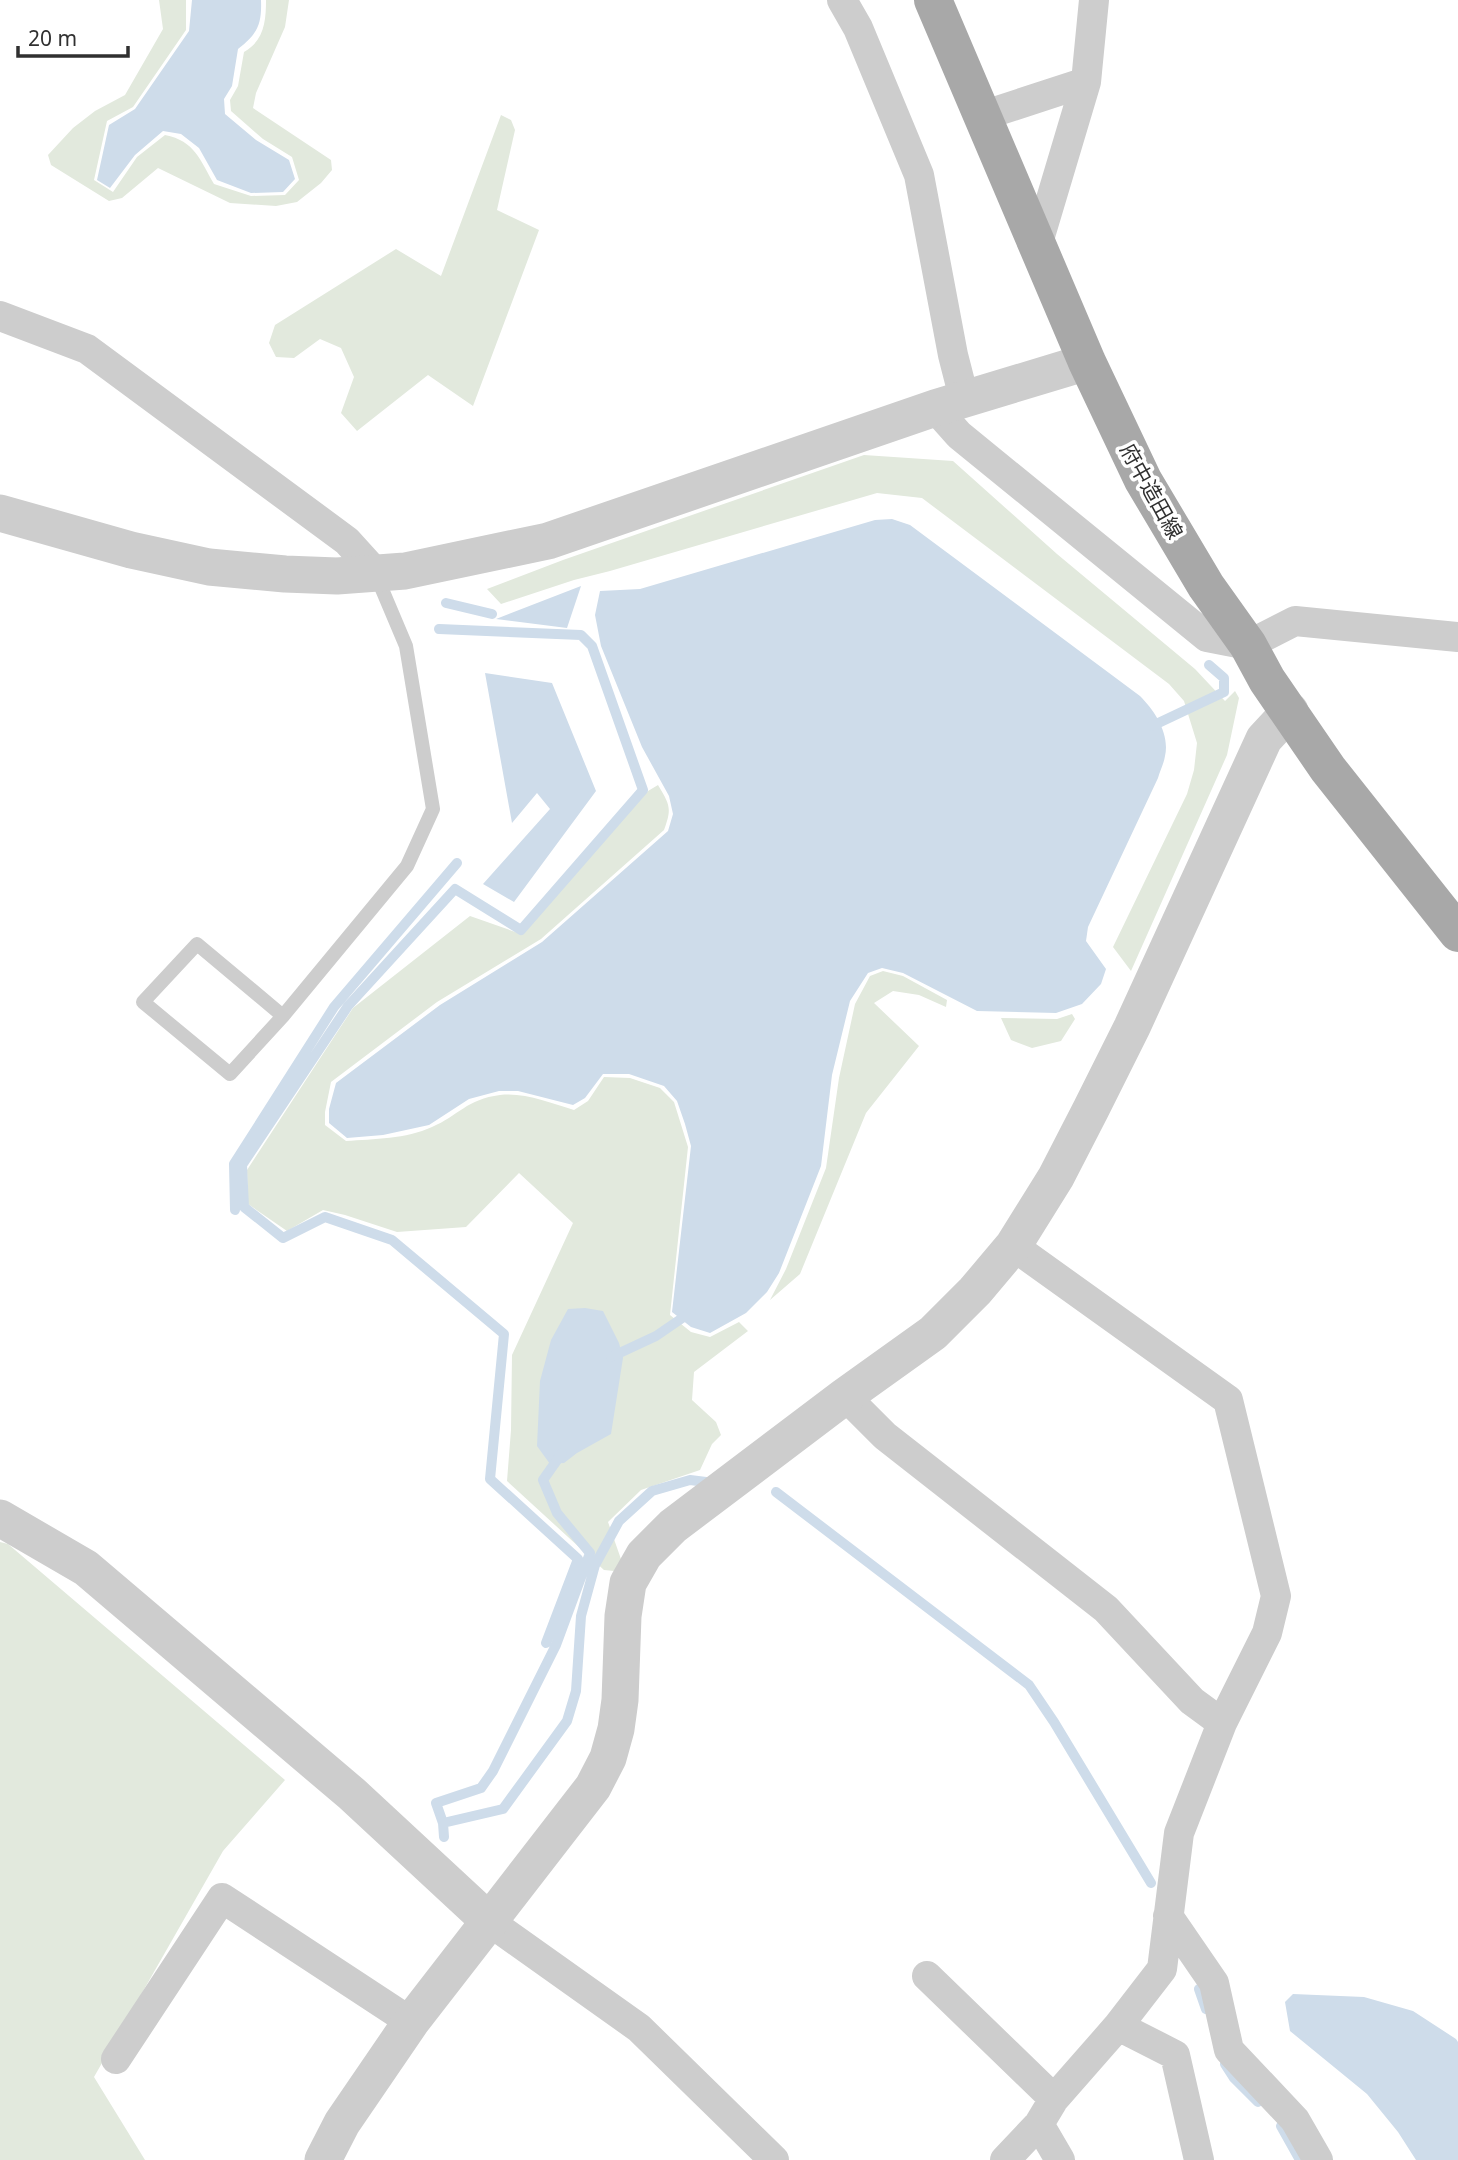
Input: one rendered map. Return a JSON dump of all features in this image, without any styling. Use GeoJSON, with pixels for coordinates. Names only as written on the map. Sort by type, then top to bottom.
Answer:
{"type":"FeatureCollection","features":[{"type":"Feature","properties":{"kind":"main road","name":"府中造田線"},"geometry":{"type":"LineString","coordinates":[[933,0],[1087,362],[1143,480],[1206,586],[1248,645],[1267,680],[1328,769],[1458,933]]}},
{"type":"Feature","properties":{"kind":"street"},"geometry":{"type":"LineString","coordinates":[[842,0],[858,28],[919,175],[953,355],[950,403],[959,435],[1207,637],[1248,645],[1295,621],[1458,637]]}},
{"type":"Feature","properties":{"kind":"street"},"geometry":{"type":"LineString","coordinates":[[1037,246],[1086,82],[1094,0]]}},
{"type":"Feature","properties":{"kind":"street"},"geometry":{"type":"LineString","coordinates":[[982,116],[1086,82]]}},
{"type":"Feature","properties":{"kind":"street"},"geometry":{"type":"LineString","coordinates":[[0,316],[87,349],[347,541],[376,573]]}},
{"type":"Feature","properties":{"kind":"street"},"geometry":{"type":"LineString","coordinates":[[0,513],[131,550],[209,567],[338,576],[405,571],[548,541],[950,403],[1087,362]]}},
{"type":"Feature","properties":{"kind":"street"},"geometry":{"type":"LineString","coordinates":[[328,2158],[342,2123],[411,2022],[593,1787],[608,1758],[620,1700],[622,1616],[628,1583],[644,1555],[673,1527],[845,1396],[933,1333],[975,1291],[1013,1246],[1056,1177],[1132,1027],[1264,739],[1290,711]]}},
{"type":"Feature","properties":{"kind":"street"},"geometry":{"type":"LineString","coordinates":[[1005,2160],[1039,2124],[1054,2099],[1118,2026],[1162,1969],[1179,1833],[1222,1724],[1267,1633],[1276,1596],[1228,1400],[1013,1246]]}},
{"type":"Feature","properties":{"kind":"street"},"geometry":{"type":"LineString","coordinates":[[845,1396],[885,1436],[1105,1609],[1192,1701],[1222,1724]]}},
{"type":"Feature","properties":{"kind":"street"},"geometry":{"type":"LineString","coordinates":[[0,1518],[86,1568],[352,1794],[491,1922],[639,2028],[774,2160]]}},
{"type":"Feature","properties":{"kind":"street"},"geometry":{"type":"LineString","coordinates":[[116,2059],[222,1898],[411,2022]]}},
{"type":"Feature","properties":{"kind":"street"},"geometry":{"type":"LineString","coordinates":[[1168,1916],[1214,1983],[1229,2050],[1294,2120],[1318,2160]]}},
{"type":"Feature","properties":{"kind":"street"},"geometry":{"type":"LineString","coordinates":[[927,1976],[1054,2099]]}},
{"type":"Feature","properties":{"kind":"street"},"geometry":{"type":"LineString","coordinates":[[1118,2026],[1175,2055],[1199,2160]]}},
{"type":"Feature","properties":{"kind":"street"},"geometry":{"type":"LineString","coordinates":[[1039,2124],[1059,2160]]}},
{"type":"Feature","properties":{"kind":"lane"},"geometry":{"type":"LineString","coordinates":[[283,1016],[197,944],[143,1002],[230,1074],[283,1016],[407,866],[433,809],[406,646],[376,573]]}},
{"type":"Feature","properties":{"kind":"shaded area"},"geometry":{"type":"Polygon","coordinates":[[[159,0],[186,0],[186,30],[133,107],[107,121],[94,180],[113,192],[137,157],[165,135],[183,142],[196,153],[214,184],[251,196],[285,195],[299,180],[292,157],[263,139],[231,111],[230,100],[238,86],[244,52],[260,36],[266,0],[289,0],[285,27],[256,93],[253,108],[331,160],[332,170],[321,183],[297,202],[276,206],[230,203],[158,168],[122,198],[109,201],[51,165],[48,155],[73,128],[95,111],[125,95],[163,29],[159,0]]]}},
{"type":"Feature","properties":{"kind":"shaded area"},"geometry":{"type":"Polygon","coordinates":[[[501,115],[511,120],[515,130],[497,210],[539,230],[473,406],[428,375],[357,431],[341,413],[354,377],[341,348],[320,339],[294,358],[276,357],[269,343],[275,325],[396,249],[441,276],[501,115]]]}},
{"type":"Feature","properties":{"kind":"shaded area"},"geometry":{"type":"Polygon","coordinates":[[[864,455],[953,461],[1057,554],[1195,669],[1225,701],[1235,691],[1239,698],[1227,755],[1131,971],[1113,947],[1187,794],[1194,770],[1197,743],[1184,701],[1169,684],[922,498],[877,493],[574,580],[501,604],[487,589],[864,455]]]}},
{"type":"Feature","properties":{"kind":"shaded area"},"geometry":{"type":"Polygon","coordinates":[[[658,785],[668,807],[664,830],[541,939],[437,1002],[331,1082],[325,1112],[325,1125],[346,1141],[412,1134],[441,1123],[479,1100],[500,1095],[528,1097],[574,1110],[588,1101],[604,1077],[630,1078],[660,1088],[674,1102],[688,1147],[670,1315],[691,1332],[710,1337],[739,1322],[748,1331],[694,1372],[692,1400],[716,1422],[721,1435],[712,1444],[700,1470],[641,1490],[608,1522],[622,1562],[614,1571],[604,1570],[507,1481],[512,1355],[573,1223],[519,1173],[466,1227],[397,1232],[323,1210],[287,1231],[248,1204],[247,1170],[353,1008],[470,916],[521,934],[648,791],[658,785]]]}},
{"type":"Feature","properties":{"kind":"shaded area"},"geometry":{"type":"Polygon","coordinates":[[[883,971],[903,976],[947,1000],[946,1007],[919,995],[893,991],[874,1003],[919,1046],[866,1113],[800,1274],[770,1300],[786,1269],[826,1168],[839,1078],[855,1004],[870,976],[883,971]]]}},
{"type":"Feature","properties":{"kind":"shaded area"},"geometry":{"type":"Polygon","coordinates":[[[1072,1014],[1075,1019],[1061,1041],[1032,1048],[1011,1040],[1001,1018],[1057,1019],[1072,1014]]]}},
{"type":"Feature","properties":{"kind":"shaded area"},"geometry":{"type":"Polygon","coordinates":[[[0,1542],[8,1544],[285,1780],[223,1851],[94,2077],[145,2160],[0,2160],[0,1542]]]}},
{"type":"Feature","properties":{"kind":"water"},"geometry":{"type":"Polygon","coordinates":[[[192,0],[261,0],[257,28],[250,39],[238,49],[232,86],[224,99],[225,114],[256,140],[289,160],[295,179],[283,192],[251,193],[217,180],[199,148],[181,134],[163,131],[135,155],[110,188],[97,180],[109,125],[135,109],[189,31],[192,0]]]}},
{"type":"Feature","properties":{"kind":"water"},"geometry":{"type":"Polygon","coordinates":[[[892,519],[910,525],[1140,696],[1156,716],[1163,731],[1166,748],[1164,759],[1158,778],[1088,927],[1086,941],[1106,969],[1101,984],[1082,1004],[1056,1013],[977,1011],[903,973],[882,968],[868,973],[850,1001],[832,1075],[821,1166],[779,1273],[767,1292],[746,1313],[710,1333],[691,1327],[672,1312],[691,1146],[677,1101],[664,1086],[629,1074],[603,1074],[585,1098],[573,1105],[518,1091],[499,1091],[469,1099],[429,1125],[383,1135],[347,1138],[329,1123],[329,1109],[336,1083],[440,1005],[542,942],[668,831],[673,814],[669,796],[642,747],[601,646],[595,615],[600,591],[640,589],[875,520],[892,519]]]}},
{"type":"Feature","properties":{"kind":"water"},"geometry":{"type":"Polygon","coordinates":[[[581,586],[567,628],[496,619],[581,586]]]}},
{"type":"Feature","properties":{"kind":"water"},"geometry":{"type":"Polygon","coordinates":[[[485,673],[552,683],[596,791],[514,902],[483,884],[550,809],[537,793],[512,823],[485,673]]]}},
{"type":"Feature","properties":{"kind":"water"},"geometry":{"type":"Polygon","coordinates":[[[568,1309],[603,1311],[619,1343],[623,1358],[611,1434],[564,1463],[550,1464],[537,1446],[540,1381],[551,1340],[568,1309]]]}},
{"type":"Feature","properties":{"kind":"water"},"geometry":{"type":"Polygon","coordinates":[[[1293,1994],[1364,1997],[1413,2011],[1456,2039],[1458,2160],[1416,2160],[1398,2132],[1367,2094],[1290,2031],[1285,2002],[1293,1994]]]}},
{"type":"Feature","properties":{"kind":"waterway"},"geometry":{"type":"LineString","coordinates":[[446,603],[492,614]]}},
{"type":"Feature","properties":{"kind":"waterway"},"geometry":{"type":"LineString","coordinates":[[439,629],[581,635],[592,646],[643,790],[521,930],[455,889],[348,1006],[242,1165],[244,1207],[283,1238],[325,1217],[392,1240],[504,1334],[490,1479],[578,1559],[546,1643]]}},
{"type":"Feature","properties":{"kind":"waterway"},"geometry":{"type":"LineString","coordinates":[[1152,726],[1224,692],[1224,678],[1209,665]]}},
{"type":"Feature","properties":{"kind":"waterway"},"geometry":{"type":"LineString","coordinates":[[235,1210],[234,1164],[334,1007],[457,863]]}},
{"type":"Feature","properties":{"kind":"waterway"},"geometry":{"type":"LineString","coordinates":[[611,1357],[656,1336],[691,1312]]}},
{"type":"Feature","properties":{"kind":"waterway"},"geometry":{"type":"LineString","coordinates":[[443,1823],[436,1803],[481,1788],[493,1771],[556,1645],[590,1553],[557,1513],[543,1480],[562,1453]]}},
{"type":"Feature","properties":{"kind":"waterway"},"geometry":{"type":"LineString","coordinates":[[444,1837],[443,1823],[503,1809],[567,1721],[576,1691],[581,1616],[595,1565],[619,1521],[652,1491],[690,1480],[706,1482]]}},
{"type":"Feature","properties":{"kind":"waterway"},"geometry":{"type":"LineString","coordinates":[[776,1492],[1029,1685],[1151,1883]]}},
{"type":"Feature","properties":{"kind":"waterway"},"geometry":{"type":"LineString","coordinates":[[1199,1989],[1206,2009]]}},
{"type":"Feature","properties":{"kind":"waterway"},"geometry":{"type":"LineString","coordinates":[[1225,2064],[1234,2078],[1258,2102]]}},
{"type":"Feature","properties":{"kind":"waterway"},"geometry":{"type":"LineString","coordinates":[[1281,2126],[1300,2160]]}}]}
